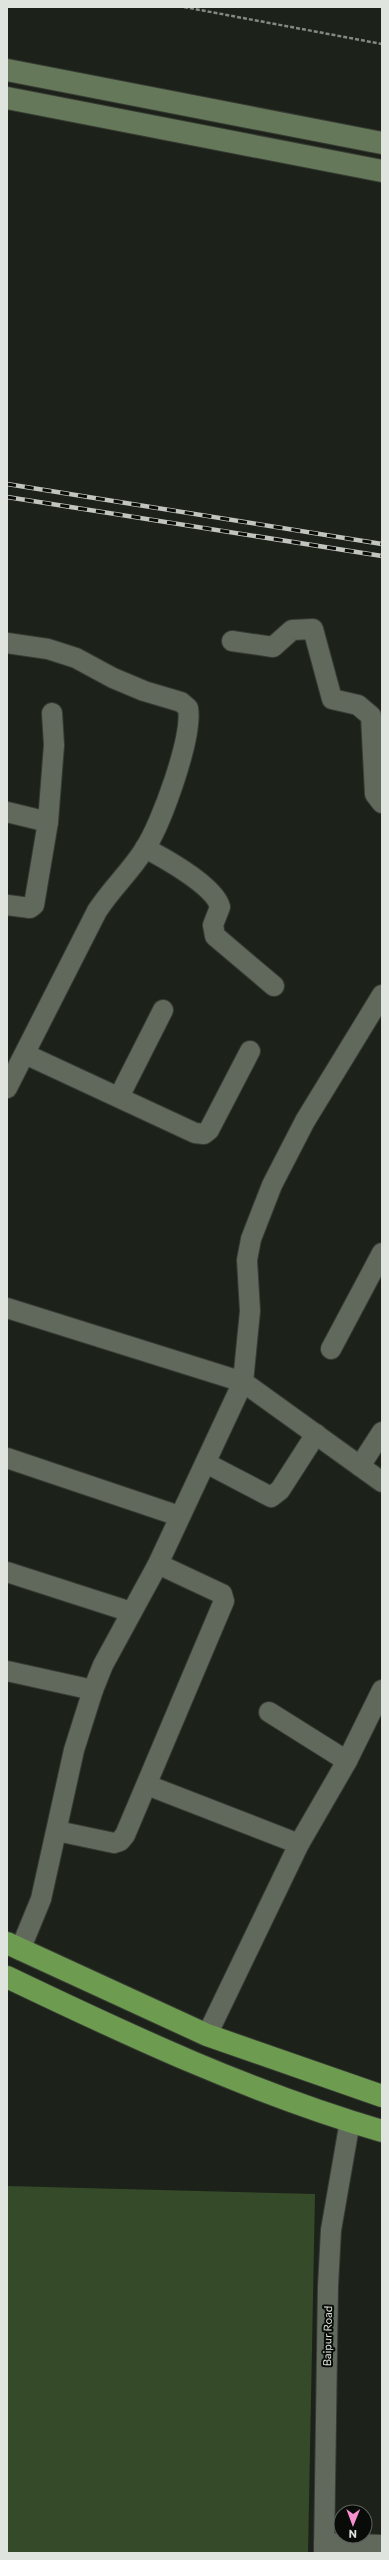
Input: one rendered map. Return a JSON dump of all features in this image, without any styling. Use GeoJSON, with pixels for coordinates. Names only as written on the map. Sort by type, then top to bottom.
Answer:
{"type":"FeatureCollection","features":[{"type":"Feature","properties":{"kind":"highway"},"geometry":{"type":"LineString","coordinates":[[14,1947],[207,2035],[382,2096]]}},
{"type":"Feature","properties":{"kind":"highway"},"geometry":{"type":"LineString","coordinates":[[7,1977],[118,2030],[219,2072],[350,2121],[382,2131]]}},
{"type":"Feature","properties":{"kind":"street"},"geometry":{"type":"LineString","coordinates":[[7,70],[382,143]]}},
{"type":"Feature","properties":{"kind":"street"},"geometry":{"type":"LineString","coordinates":[[7,98],[382,171]]}},
{"type":"Feature","properties":{"kind":"street"},"geometry":{"type":"LineString","coordinates":[[232,641],[274,647],[292,630],[313,630],[332,699],[358,705],[377,718],[375,794],[382,803]]}},
{"type":"Feature","properties":{"kind":"street"},"geometry":{"type":"LineString","coordinates":[[7,643],[48,649],[76,658],[114,678],[144,691],[181,702],[188,708],[190,718],[184,746],[163,808],[145,848],[111,889],[97,911],[7,1088]]}},
{"type":"Feature","properties":{"kind":"street"},"geometry":{"type":"LineString","coordinates":[[7,905],[30,908],[34,905],[48,822],[54,745],[52,713]]}},
{"type":"Feature","properties":{"kind":"street"},"geometry":{"type":"LineString","coordinates":[[7,812],[48,822]]}},
{"type":"Feature","properties":{"kind":"street"},"geometry":{"type":"LineString","coordinates":[[145,848],[178,866],[212,895],[220,907],[213,924],[215,936],[274,986]]}},
{"type":"Feature","properties":{"kind":"street"},"geometry":{"type":"LineString","coordinates":[[14,1947],[41,1898],[74,1750],[93,1690],[131,1612],[158,1564],[179,1516],[206,1463],[243,1382],[250,1311],[247,1260],[251,1239],[272,1185],[305,1121],[382,995]]}},
{"type":"Feature","properties":{"kind":"street"},"geometry":{"type":"LineString","coordinates":[[119,1097],[163,1010]]}},
{"type":"Feature","properties":{"kind":"street"},"geometry":{"type":"LineString","coordinates":[[25,1054],[195,1134],[204,1134],[208,1130],[250,1051]]}},
{"type":"Feature","properties":{"kind":"street"},"geometry":{"type":"LineString","coordinates":[[332,1349],[382,1253]]}},
{"type":"Feature","properties":{"kind":"street"},"geometry":{"type":"LineString","coordinates":[[7,1308],[243,1382],[382,1482]]}},
{"type":"Feature","properties":{"kind":"street"},"geometry":{"type":"LineString","coordinates":[[360,1466],[382,1432]]}},
{"type":"Feature","properties":{"kind":"street"},"geometry":{"type":"LineString","coordinates":[[206,1463],[271,1497],[280,1490],[316,1434]]}},
{"type":"Feature","properties":{"kind":"street"},"geometry":{"type":"LineString","coordinates":[[7,1458],[179,1516]]}},
{"type":"Feature","properties":{"kind":"street"},"geometry":{"type":"LineString","coordinates":[[57,1831],[114,1843],[120,1841],[125,1835],[225,1599],[222,1594],[158,1564]]}},
{"type":"Feature","properties":{"kind":"street"},"geometry":{"type":"LineString","coordinates":[[7,1572],[131,1612]]}},
{"type":"Feature","properties":{"kind":"street"},"geometry":{"type":"LineString","coordinates":[[7,1671],[93,1690]]}},
{"type":"Feature","properties":{"kind":"street"},"geometry":{"type":"LineString","coordinates":[[207,2035],[299,1844],[347,1762],[382,1690]]}},
{"type":"Feature","properties":{"kind":"street"},"geometry":{"type":"LineString","coordinates":[[269,1712],[347,1762]]}},
{"type":"Feature","properties":{"kind":"street"},"geometry":{"type":"LineString","coordinates":[[147,1785],[299,1844]]}},
{"type":"Feature","properties":{"kind":"street","name":"Baipur Road"},"geometry":{"type":"LineString","coordinates":[[324,2548],[328,2286],[331,2230],[350,2121]]}},
{"type":"Feature","properties":{"kind":"street"},"geometry":{"type":"LineString","coordinates":[[324,2548],[382,2545]]}},
{"type":"Feature","properties":{"kind":"path"},"geometry":{"type":"LineString","coordinates":[[184,7],[382,44]]}},
{"type":"Feature","properties":{"kind":"green space"},"geometry":{"type":"Polygon","coordinates":[[[7,2186],[315,2194],[308,2553],[7,2553],[7,2186]]]}},
{"type":"Feature","properties":{"kind":"railway"},"geometry":{"type":"LineString","coordinates":[[7,484],[382,544]]}},
{"type":"Feature","properties":{"kind":"railway"},"geometry":{"type":"LineString","coordinates":[[7,497],[382,556]]}}]}
